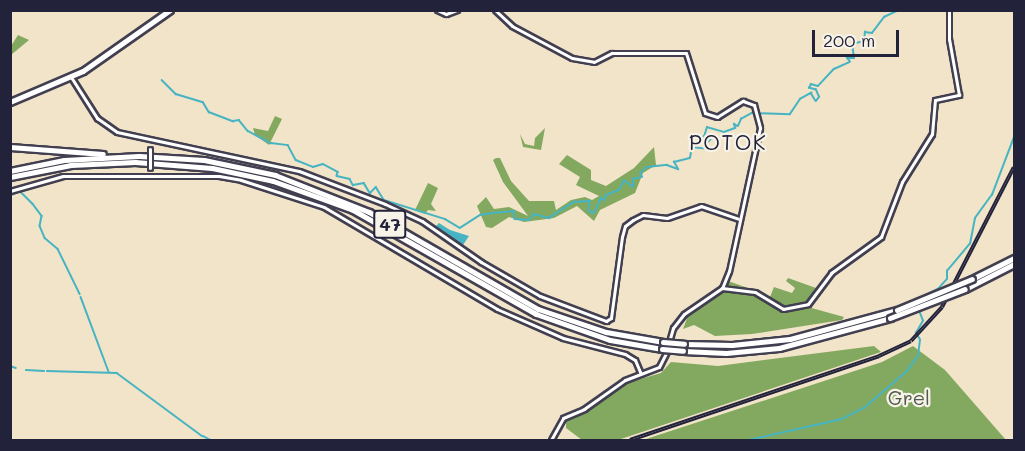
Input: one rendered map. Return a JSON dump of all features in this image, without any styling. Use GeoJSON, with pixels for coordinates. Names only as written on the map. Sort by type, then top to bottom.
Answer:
{"type":"FeatureCollection","features":[{"type":"Feature","properties":{"kind":"main road"},"geometry":{"type":"LineString","coordinates":[[10,102],[71,77],[170,10]]}},
{"type":"Feature","properties":{"kind":"main road"},"geometry":{"type":"LineString","coordinates":[[10,147],[120,156]]}},
{"type":"Feature","properties":{"kind":"main road","name":"47"},"geometry":{"type":"LineString","coordinates":[[10,171],[120,156],[204,160],[310,186],[369,212],[538,309],[606,332],[683,351],[767,350],[820,340],[890,318],[965,289],[1014,264]]}},
{"type":"Feature","properties":{"kind":"main road","name":"47"},"geometry":{"type":"LineString","coordinates":[[10,177],[98,163],[158,162],[212,168],[273,181],[352,210],[536,314],[610,340],[662,345],[732,345],[790,339],[897,310],[972,279],[1014,258]]}},
{"type":"Feature","properties":{"kind":"street"},"geometry":{"type":"LineString","coordinates":[[437,10],[446,14],[457,10]]}},
{"type":"Feature","properties":{"kind":"street"},"geometry":{"type":"LineString","coordinates":[[495,10],[512,26],[572,58],[594,62],[612,53],[686,53],[705,113],[717,117],[743,100],[749,101],[757,113],[760,128],[738,219],[740,233],[722,288],[686,311],[671,331],[663,364],[640,374],[565,417],[551,441]]}},
{"type":"Feature","properties":{"kind":"street"},"geometry":{"type":"LineString","coordinates":[[722,288],[755,292],[783,309],[808,304],[831,273],[881,237],[902,182],[932,134],[935,100],[959,95],[949,39],[949,10]]}},
{"type":"Feature","properties":{"kind":"street"},"geometry":{"type":"LineString","coordinates":[[71,77],[103,124],[125,135],[290,169],[385,204],[422,221],[481,262],[540,296],[606,321],[611,318],[625,226],[643,215],[655,219],[674,217],[701,206],[738,219]]}},
{"type":"Feature","properties":{"kind":"street"},"geometry":{"type":"LineString","coordinates":[[149,140],[150,176]]}},
{"type":"Feature","properties":{"kind":"street"},"geometry":{"type":"LineString","coordinates":[[10,192],[56,177],[229,177],[312,201],[487,304],[563,338],[625,354],[635,360],[640,374]]}},
{"type":"Feature","properties":{"kind":"green space"},"geometry":{"type":"Polygon","coordinates":[[[18,35],[29,40],[11,55],[11,46],[18,35]]]}},
{"type":"Feature","properties":{"kind":"green space"},"geometry":{"type":"Polygon","coordinates":[[[275,116],[282,119],[269,145],[255,135],[253,128],[268,131],[275,116]]]}},
{"type":"Feature","properties":{"kind":"green space"},"geometry":{"type":"Polygon","coordinates":[[[545,128],[541,150],[523,147],[520,134],[525,144],[534,146],[535,138],[545,128]]]}},
{"type":"Feature","properties":{"kind":"green space"},"geometry":{"type":"Polygon","coordinates":[[[654,147],[656,165],[643,173],[635,193],[600,210],[594,221],[577,206],[554,218],[524,222],[509,217],[492,228],[486,227],[477,206],[486,197],[494,209],[509,207],[528,216],[503,182],[493,160],[496,158],[500,158],[511,181],[529,201],[554,201],[556,210],[571,200],[585,197],[592,200],[599,196],[576,185],[580,177],[559,164],[567,155],[591,170],[591,180],[606,186],[634,168],[654,147]]]}},
{"type":"Feature","properties":{"kind":"green space"},"geometry":{"type":"Polygon","coordinates":[[[428,183],[438,188],[431,204],[436,211],[428,210],[425,214],[415,210],[428,183]]]}},
{"type":"Feature","properties":{"kind":"green space"},"geometry":{"type":"Polygon","coordinates":[[[788,278],[816,288],[808,307],[844,317],[842,320],[752,334],[715,336],[694,325],[683,329],[689,313],[722,291],[728,281],[748,288],[768,302],[774,287],[792,293],[795,288],[786,281],[788,278]]]}},
{"type":"Feature","properties":{"kind":"green space","name":"Grel"},"geometry":{"type":"Polygon","coordinates":[[[874,346],[881,352],[618,440],[582,440],[566,428],[566,420],[630,382],[661,373],[671,362],[718,366],[874,346]]]}},
{"type":"Feature","properties":{"kind":"green space","name":"Grel"},"geometry":{"type":"Polygon","coordinates":[[[913,346],[945,370],[1006,440],[643,440],[882,362],[913,346]]]}},
{"type":"Feature","properties":{"kind":"water"},"geometry":{"type":"Polygon","coordinates":[[[439,223],[450,230],[469,236],[463,245],[436,226],[439,223]]]}},
{"type":"Feature","properties":{"kind":"waterway"},"geometry":{"type":"LineString","coordinates":[[162,80],[176,94],[203,102],[209,112],[233,121],[239,120],[248,131],[271,143],[288,145],[296,160],[313,167],[323,164],[338,172],[337,176],[350,179],[353,185],[364,183],[370,193],[376,187],[384,200],[445,219],[460,228],[480,215],[492,213],[514,211],[515,219],[529,220],[534,214],[549,218],[574,202],[590,201],[589,211],[594,213],[601,198],[604,200],[606,195],[619,190],[624,180],[633,187],[633,179],[642,177],[640,173],[647,167],[667,165],[678,169],[674,162],[690,158],[692,147],[709,149],[706,144],[710,140],[704,137],[707,127],[724,132],[735,128],[734,124],[738,126],[741,119],[752,113],[790,114],[800,99],[811,93],[816,101],[819,97],[816,90],[809,88],[811,84],[818,86],[834,69],[850,62],[847,58],[854,58],[852,44],[864,41],[865,32],[872,33],[884,17],[899,10]]}},
{"type":"Feature","properties":{"kind":"waterway"},"geometry":{"type":"LineString","coordinates":[[924,296],[938,289],[947,279],[947,271],[970,244],[975,218],[992,195],[1014,137]]}},
{"type":"Feature","properties":{"kind":"waterway"},"geometry":{"type":"LineString","coordinates":[[10,196],[20,191],[42,216],[40,226],[45,238],[58,249],[80,294]]}},
{"type":"Feature","properties":{"kind":"waterway"},"geometry":{"type":"LineString","coordinates":[[81,297],[109,372]]}},
{"type":"Feature","properties":{"kind":"waterway"},"geometry":{"type":"LineString","coordinates":[[749,440],[842,419],[864,408],[907,371],[918,356],[920,340],[916,333],[923,321],[918,308]]}},
{"type":"Feature","properties":{"kind":"waterway"},"geometry":{"type":"LineString","coordinates":[[10,366],[16,368]]}},
{"type":"Feature","properties":{"kind":"waterway"},"geometry":{"type":"LineString","coordinates":[[26,370],[44,371]]}},
{"type":"Feature","properties":{"kind":"waterway"},"geometry":{"type":"LineString","coordinates":[[47,371],[117,373],[202,436]]}},
{"type":"Feature","properties":{"kind":"waterway"},"geometry":{"type":"LineString","coordinates":[[203,436],[211,440]]}},
{"type":"Feature","properties":{"kind":"railway"},"geometry":{"type":"LineString","coordinates":[[630,440],[879,356],[911,341],[942,307],[1014,167]]}},
{"type":"Feature","properties":{"kind":"district","name":"POTOK"},"geometry":{"type":"Point","coordinates":[728,142]}}]}
